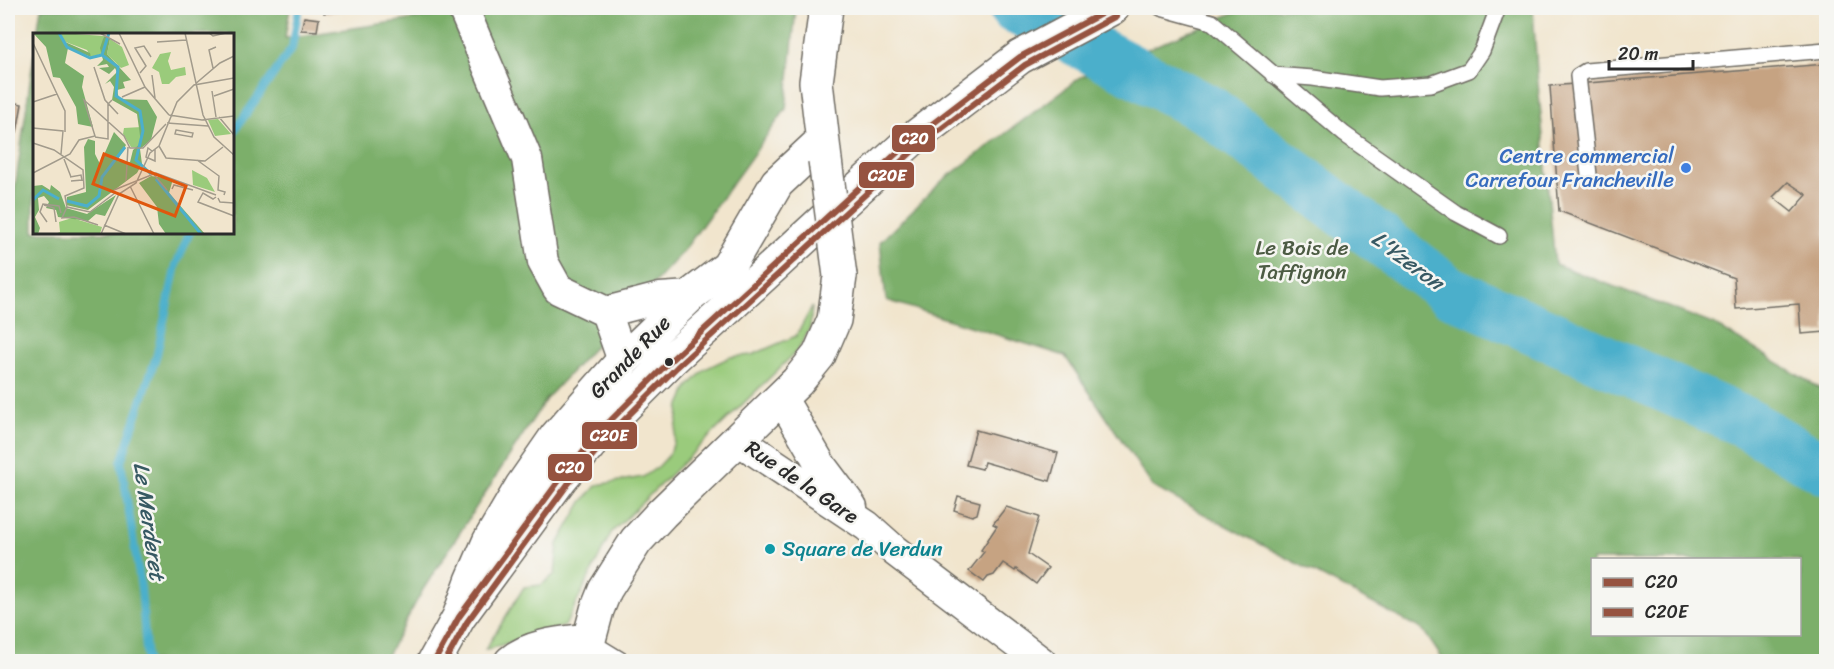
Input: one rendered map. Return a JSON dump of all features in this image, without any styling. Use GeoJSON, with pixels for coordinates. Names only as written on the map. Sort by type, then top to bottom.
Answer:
{"type":"FeatureCollection","features":[{"type":"Feature","properties":{"kind":"street"},"geometry":{"type":"LineString","coordinates":[[463,8],[527,159],[543,262],[558,289],[606,312],[660,298],[690,296]]}},
{"type":"Feature","properties":{"kind":"street"},"geometry":{"type":"LineString","coordinates":[[511,662],[517,657],[550,646],[586,651],[605,590],[636,541],[809,369],[819,355],[834,320],[840,276],[816,81],[826,8]]}},
{"type":"Feature","properties":{"kind":"street"},"geometry":{"type":"LineString","coordinates":[[459,617],[561,478],[609,422],[671,360],[910,141],[1020,57],[1113,8]]}},
{"type":"Feature","properties":{"kind":"street","name":"Grande Rue"},"geometry":{"type":"LineString","coordinates":[[434,662],[459,617],[489,542],[522,486],[556,437],[623,361],[690,296],[728,267],[777,183],[824,151]]}},
{"type":"Feature","properties":{"kind":"street"},"geometry":{"type":"LineString","coordinates":[[606,312],[623,361]]}},
{"type":"Feature","properties":{"kind":"street","name":"Rue de la Gare"},"geometry":{"type":"LineString","coordinates":[[781,397],[822,468],[867,526]]}},
{"type":"Feature","properties":{"kind":"street","name":"Rue de la Gare"},"geometry":{"type":"LineString","coordinates":[[737,439],[867,526],[895,551],[1041,662]]}},
{"type":"Feature","properties":{"kind":"lane"},"geometry":{"type":"LineString","coordinates":[[1161,8],[1212,22],[1344,135],[1456,213],[1499,236]]}},
{"type":"Feature","properties":{"kind":"lane"},"geometry":{"type":"LineString","coordinates":[[1273,75],[1380,88],[1431,84],[1469,70],[1482,51],[1498,8]]}},
{"type":"Feature","properties":{"kind":"lane"},"geometry":{"type":"LineString","coordinates":[[1589,175],[1578,76],[1586,71],[1827,50]]}},
{"type":"Feature","properties":{"kind":"lane"},"geometry":{"type":"LineString","coordinates":[[586,651],[624,662]]}},
{"type":"Feature","properties":{"kind":"green space"},"geometry":{"type":"Polygon","coordinates":[[[41,8],[290,8],[285,38],[490,8],[796,8],[786,109],[682,253],[546,399],[424,588],[384,661],[8,661],[8,237],[33,61],[33,234],[234,234],[234,33],[37,33],[41,8]]]}},
{"type":"Feature","properties":{"kind":"green space","name":"Le Bois de Taffignon"},"geometry":{"type":"Polygon","coordinates":[[[1245,8],[1533,8],[1555,264],[1715,325],[1826,392],[1826,661],[1444,661],[1423,630],[1153,487],[1065,356],[886,300],[880,242],[942,181],[1081,77],[1245,8]]]}},
{"type":"Feature","properties":{"kind":"green space"},"geometry":{"type":"Polygon","coordinates":[[[812,307],[810,328],[798,350],[611,533],[565,626],[485,650],[524,587],[541,585],[555,574],[558,544],[582,502],[597,485],[643,477],[659,466],[669,455],[674,442],[680,405],[688,387],[705,369],[730,357],[752,355],[796,336],[812,307]]]}},
{"type":"Feature","properties":{"kind":"building"},"geometry":{"type":"Polygon","coordinates":[[[324,8],[355,8],[355,9],[324,13],[324,8]]]}},
{"type":"Feature","properties":{"kind":"building"},"geometry":{"type":"Polygon","coordinates":[[[304,17],[319,19],[317,31],[301,30],[304,17]]]}},
{"type":"Feature","properties":{"kind":"building"},"geometry":{"type":"Polygon","coordinates":[[[1826,64],[1826,332],[1801,334],[1799,304],[1736,309],[1734,278],[1559,211],[1550,86],[1826,64]],[[1788,182],[1773,197],[1792,212],[1807,195],[1788,182]]]}},
{"type":"Feature","properties":{"kind":"building"},"geometry":{"type":"Polygon","coordinates":[[[8,101],[22,104],[17,132],[8,130],[8,101]]]}},
{"type":"Feature","properties":{"kind":"building"},"geometry":{"type":"Polygon","coordinates":[[[976,430],[1058,453],[1050,481],[984,462],[982,469],[966,465],[976,430]]]}},
{"type":"Feature","properties":{"kind":"building"},"geometry":{"type":"Polygon","coordinates":[[[958,496],[980,502],[977,514],[972,516],[954,510],[958,496]]]}},
{"type":"Feature","properties":{"kind":"building"},"geometry":{"type":"Polygon","coordinates":[[[1006,507],[1039,517],[1028,554],[1048,568],[1036,584],[1016,569],[1015,571],[1003,563],[994,575],[988,577],[984,582],[969,571],[984,552],[981,550],[997,526],[993,524],[1006,507]]]}},
{"type":"Feature","properties":{"kind":"waterway","name":"Le Merderet"},"geometry":{"type":"LineString","coordinates":[[234,131],[292,48],[299,8]]}},
{"type":"Feature","properties":{"kind":"waterway","name":"L'Yzeron"},"geometry":{"type":"LineString","coordinates":[[1014,8],[1210,111],[1449,291],[1744,422],[1826,470]]}},
{"type":"Feature","properties":{"kind":"waterway","name":"Le Merderet"},"geometry":{"type":"LineString","coordinates":[[147,662],[141,588],[121,462],[157,354],[176,265],[189,234]]}},
{"type":"Feature","properties":{"kind":"transit line","name":"C20"},"geometry":{"type":"LineString","coordinates":[[434,662],[459,617],[561,478],[609,422],[671,360],[910,141],[1020,57],[1112,8]]}},
{"type":"Feature","properties":{"kind":"transit line","name":"C20E"},"geometry":{"type":"LineString","coordinates":[[445,662],[467,622],[568,484],[616,428],[677,367],[916,148],[1025,65],[1116,16]]}},
{"type":"Feature","properties":{"kind":"place","name":"Centre commercial Carrefour Francheville"},"geometry":{"type":"Point","coordinates":[1686,168]}},
{"type":"Feature","properties":{"kind":"place","name":"Square de Verdun"},"geometry":{"type":"Point","coordinates":[770,549]}}]}
